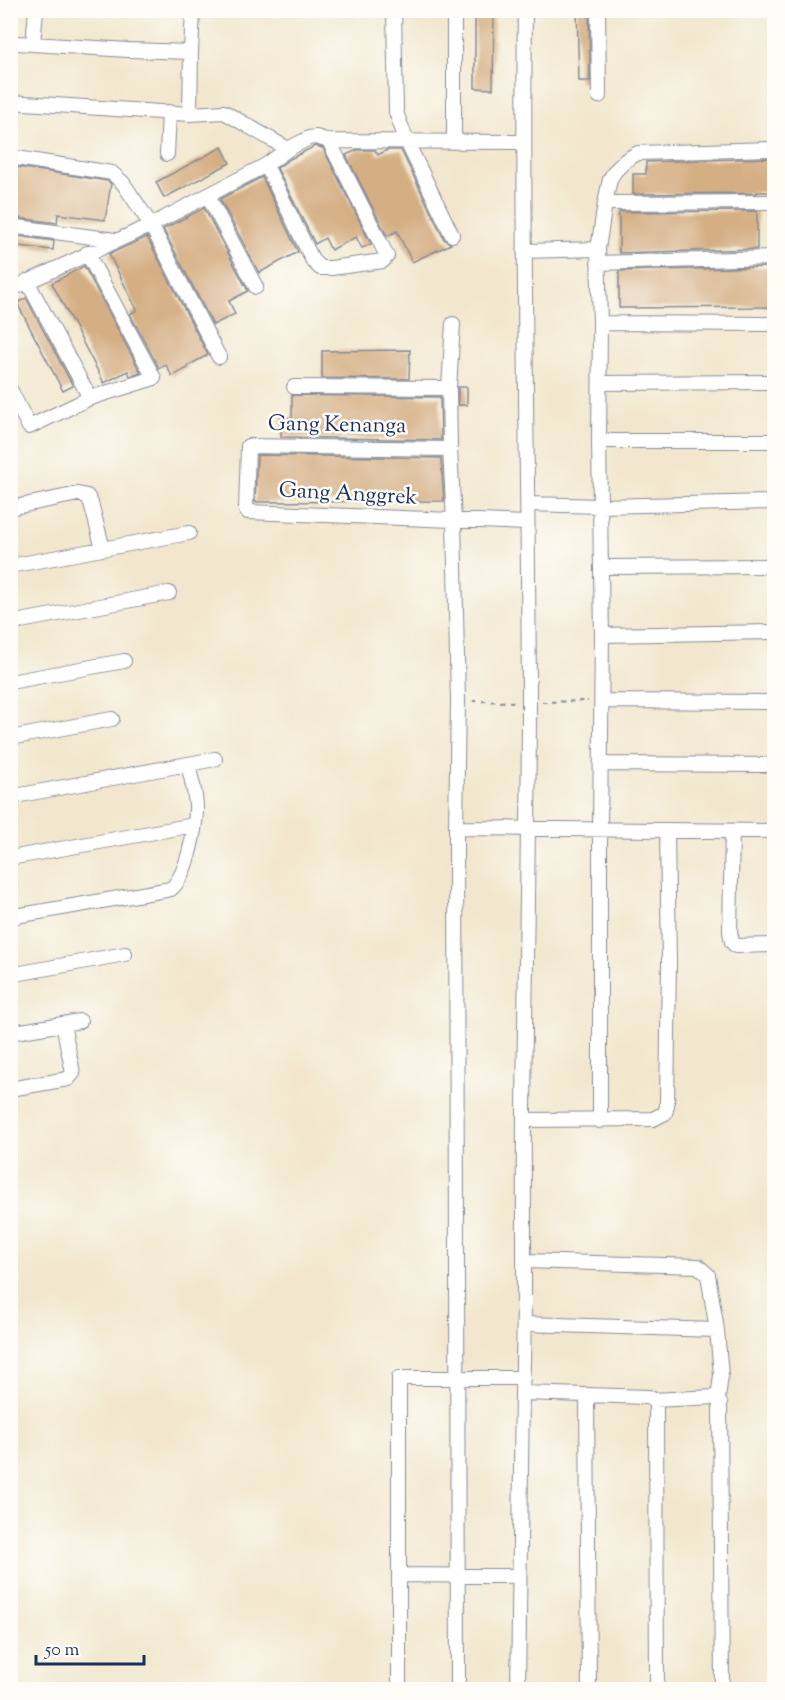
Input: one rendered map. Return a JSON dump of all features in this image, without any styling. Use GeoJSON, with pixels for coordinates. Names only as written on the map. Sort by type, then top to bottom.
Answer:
{"type":"FeatureCollection","features":[{"type":"Feature","properties":{"kind":"street"},"geometry":{"type":"LineString","coordinates":[[33,44],[36,10]]}},
{"type":"Feature","properties":{"kind":"street"},"geometry":{"type":"LineString","coordinates":[[190,114],[193,10]]}},
{"type":"Feature","properties":{"kind":"street"},"geometry":{"type":"LineString","coordinates":[[394,10],[396,112],[407,142],[452,235]]}},
{"type":"Feature","properties":{"kind":"street"},"geometry":{"type":"LineString","coordinates":[[454,10],[454,142]]}},
{"type":"Feature","properties":{"kind":"street"},"geometry":{"type":"LineString","coordinates":[[518,1689],[525,1324],[524,1120],[529,702],[523,177],[525,10]]}},
{"type":"Feature","properties":{"kind":"street"},"geometry":{"type":"LineString","coordinates":[[598,10],[599,96]]}},
{"type":"Feature","properties":{"kind":"street"},"geometry":{"type":"LineString","coordinates":[[17,43],[191,52]]}},
{"type":"Feature","properties":{"kind":"street"},"geometry":{"type":"LineString","coordinates":[[10,102],[190,114],[224,112],[288,149]]}},
{"type":"Feature","properties":{"kind":"street"},"geometry":{"type":"LineString","coordinates":[[167,154],[169,112]]}},
{"type":"Feature","properties":{"kind":"street"},"geometry":{"type":"LineString","coordinates":[[90,398],[16,286],[151,225],[266,165],[288,149],[309,138],[316,137],[329,141],[523,142]]}},
{"type":"Feature","properties":{"kind":"street"},"geometry":{"type":"LineString","coordinates":[[266,165],[313,261],[320,268],[383,261],[387,256],[329,141]]}},
{"type":"Feature","properties":{"kind":"street"},"geometry":{"type":"LineString","coordinates":[[600,1120],[602,567],[598,441],[600,323],[598,256],[604,203],[610,179],[615,171],[626,160],[638,153],[772,149]]}},
{"type":"Feature","properties":{"kind":"street"},"geometry":{"type":"LineString","coordinates":[[10,157],[112,173],[123,183],[151,225],[219,357]]}},
{"type":"Feature","properties":{"kind":"street"},"geometry":{"type":"LineString","coordinates":[[208,196],[256,287]]}},
{"type":"Feature","properties":{"kind":"street"},"geometry":{"type":"LineString","coordinates":[[604,203],[774,202]]}},
{"type":"Feature","properties":{"kind":"street"},"geometry":{"type":"LineString","coordinates":[[10,226],[117,241]]}},
{"type":"Feature","properties":{"kind":"street"},"geometry":{"type":"LineString","coordinates":[[524,251],[598,256],[774,258]]}},
{"type":"Feature","properties":{"kind":"street"},"geometry":{"type":"LineString","coordinates":[[10,389],[29,427],[90,398],[154,378],[87,253]]}},
{"type":"Feature","properties":{"kind":"street"},"geometry":{"type":"LineString","coordinates":[[600,323],[774,324]]}},
{"type":"Feature","properties":{"kind":"street"},"geometry":{"type":"LineString","coordinates":[[453,324],[449,388],[458,701],[456,828],[458,1689]]}},
{"type":"Feature","properties":{"kind":"street"},"geometry":{"type":"LineString","coordinates":[[600,383],[774,382]]}},
{"type":"Feature","properties":{"kind":"street"},"geometry":{"type":"LineString","coordinates":[[294,387],[449,388]]}},
{"type":"Feature","properties":{"kind":"street"},"geometry":{"type":"LineString","coordinates":[[598,441],[774,441]]}},
{"type":"Feature","properties":{"kind":"street","name":"Gang Kenanga"},"geometry":{"type":"LineString","coordinates":[[245,506],[248,446],[450,449]]}},
{"type":"Feature","properties":{"kind":"street"},"geometry":{"type":"LineString","coordinates":[[10,508],[78,494],[87,496],[91,503],[103,549]]}},
{"type":"Feature","properties":{"kind":"street"},"geometry":{"type":"LineString","coordinates":[[528,504],[601,506],[774,502]]}},
{"type":"Feature","properties":{"kind":"street","name":"Gang Anggrek"},"geometry":{"type":"LineString","coordinates":[[245,506],[248,512],[454,521]]}},
{"type":"Feature","properties":{"kind":"street"},"geometry":{"type":"LineString","coordinates":[[454,521],[527,523]]}},
{"type":"Feature","properties":{"kind":"street"},"geometry":{"type":"LineString","coordinates":[[10,566],[189,533]]}},
{"type":"Feature","properties":{"kind":"street"},"geometry":{"type":"LineString","coordinates":[[602,567],[774,566]]}},
{"type":"Feature","properties":{"kind":"street"},"geometry":{"type":"LineString","coordinates":[[10,623],[169,593]]}},
{"type":"Feature","properties":{"kind":"street"},"geometry":{"type":"LineString","coordinates":[[602,635],[774,632]]}},
{"type":"Feature","properties":{"kind":"street"},"geometry":{"type":"LineString","coordinates":[[10,682],[124,661]]}},
{"type":"Feature","properties":{"kind":"street"},"geometry":{"type":"LineString","coordinates":[[602,701],[774,702]]}},
{"type":"Feature","properties":{"kind":"street"},"geometry":{"type":"LineString","coordinates":[[10,738],[112,719]]}},
{"type":"Feature","properties":{"kind":"street"},"geometry":{"type":"LineString","coordinates":[[10,797],[215,759]]}},
{"type":"Feature","properties":{"kind":"street"},"geometry":{"type":"LineString","coordinates":[[10,917],[171,890],[177,884],[188,857],[194,825],[196,809],[188,764]]}},
{"type":"Feature","properties":{"kind":"street"},"geometry":{"type":"LineString","coordinates":[[601,764],[774,765]]}},
{"type":"Feature","properties":{"kind":"street"},"geometry":{"type":"LineString","coordinates":[[10,858],[194,825]]}},
{"type":"Feature","properties":{"kind":"street"},"geometry":{"type":"LineString","coordinates":[[456,828],[774,831]]}},
{"type":"Feature","properties":{"kind":"street"},"geometry":{"type":"LineString","coordinates":[[524,1120],[653,1119],[665,1113],[667,1106],[669,962],[667,830]]}},
{"type":"Feature","properties":{"kind":"street"},"geometry":{"type":"LineString","coordinates":[[732,831],[730,931],[732,942],[736,946],[774,945]]}},
{"type":"Feature","properties":{"kind":"street"},"geometry":{"type":"LineString","coordinates":[[10,975],[125,954]]}},
{"type":"Feature","properties":{"kind":"street"},"geometry":{"type":"LineString","coordinates":[[10,1033],[80,1021]]}},
{"type":"Feature","properties":{"kind":"street"},"geometry":{"type":"LineString","coordinates":[[10,1089],[68,1079],[73,1073],[63,1024]]}},
{"type":"Feature","properties":{"kind":"street"},"geometry":{"type":"LineString","coordinates":[[525,1261],[698,1266],[708,1275],[717,1330],[721,1375],[718,1399],[720,1403],[722,1689]]}},
{"type":"Feature","properties":{"kind":"street"},"geometry":{"type":"LineString","coordinates":[[525,1324],[717,1330]]}},
{"type":"Feature","properties":{"kind":"street"},"geometry":{"type":"LineString","coordinates":[[399,1689],[399,1378],[523,1378]]}},
{"type":"Feature","properties":{"kind":"street"},"geometry":{"type":"LineString","coordinates":[[522,1393],[649,1397],[656,1405],[657,1689]]}},
{"type":"Feature","properties":{"kind":"street"},"geometry":{"type":"LineString","coordinates":[[587,1396],[590,1689]]}},
{"type":"Feature","properties":{"kind":"street"},"geometry":{"type":"LineString","coordinates":[[653,1400],[715,1397],[718,1399]]}},
{"type":"Feature","properties":{"kind":"street"},"geometry":{"type":"LineString","coordinates":[[399,1575],[519,1576]]}},
{"type":"Feature","properties":{"kind":"building"},"geometry":{"type":"Polygon","coordinates":[[[475,10],[494,10],[493,89],[475,88],[475,10]]]}},
{"type":"Feature","properties":{"kind":"building"},"geometry":{"type":"Polygon","coordinates":[[[577,10],[589,10],[590,81],[579,81],[577,10]]]}},
{"type":"Feature","properties":{"kind":"building"},"geometry":{"type":"Polygon","coordinates":[[[315,146],[323,148],[371,244],[362,248],[356,237],[331,250],[325,238],[315,244],[277,168],[315,146]]]}},
{"type":"Feature","properties":{"kind":"building"},"geometry":{"type":"Polygon","coordinates":[[[222,147],[230,163],[164,198],[156,182],[222,147]]]}},
{"type":"Feature","properties":{"kind":"building"},"geometry":{"type":"Polygon","coordinates":[[[357,150],[375,150],[378,155],[387,150],[401,150],[444,239],[451,244],[412,262],[397,231],[387,236],[346,155],[357,150]]]}},
{"type":"Feature","properties":{"kind":"building"},"geometry":{"type":"Polygon","coordinates":[[[771,158],[771,192],[633,194],[633,174],[646,174],[646,162],[771,158]]]}},
{"type":"Feature","properties":{"kind":"building"},"geometry":{"type":"Polygon","coordinates":[[[10,166],[108,181],[111,184],[105,220],[58,214],[57,223],[10,217],[10,166]]]}},
{"type":"Feature","properties":{"kind":"building"},"geometry":{"type":"Polygon","coordinates":[[[262,177],[298,252],[259,273],[220,199],[262,177]]]}},
{"type":"Feature","properties":{"kind":"building"},"geometry":{"type":"Polygon","coordinates":[[[204,208],[248,291],[229,301],[235,314],[213,325],[163,229],[204,208]]]}},
{"type":"Feature","properties":{"kind":"building"},"geometry":{"type":"Polygon","coordinates":[[[757,211],[757,249],[619,253],[619,212],[757,211]]]}},
{"type":"Feature","properties":{"kind":"building"},"geometry":{"type":"Polygon","coordinates":[[[10,235],[54,241],[53,250],[10,245],[10,235]]]}},
{"type":"Feature","properties":{"kind":"building"},"geometry":{"type":"Polygon","coordinates":[[[147,237],[208,355],[172,376],[166,365],[159,368],[130,314],[137,310],[109,254],[147,237]]]}},
{"type":"Feature","properties":{"kind":"building"},"geometry":{"type":"Polygon","coordinates":[[[84,266],[141,373],[130,376],[128,371],[104,383],[52,283],[84,266]]]}},
{"type":"Feature","properties":{"kind":"building"},"geometry":{"type":"Polygon","coordinates":[[[770,267],[770,307],[619,308],[619,271],[770,267]]]}},
{"type":"Feature","properties":{"kind":"building"},"geometry":{"type":"Polygon","coordinates":[[[26,298],[73,386],[63,391],[17,303],[26,298]]]}},
{"type":"Feature","properties":{"kind":"building"},"geometry":{"type":"Polygon","coordinates":[[[410,350],[409,379],[322,378],[322,351],[410,350]]]}},
{"type":"Feature","properties":{"kind":"building"},"geometry":{"type":"Polygon","coordinates":[[[458,387],[467,387],[467,405],[458,405],[458,387]]]}},
{"type":"Feature","properties":{"kind":"building"},"geometry":{"type":"Polygon","coordinates":[[[292,395],[440,397],[441,440],[281,437],[281,417],[292,418],[292,395]]]}},
{"type":"Feature","properties":{"kind":"building"},"geometry":{"type":"Polygon","coordinates":[[[257,455],[441,458],[444,501],[255,502],[257,455]]]}}]}
